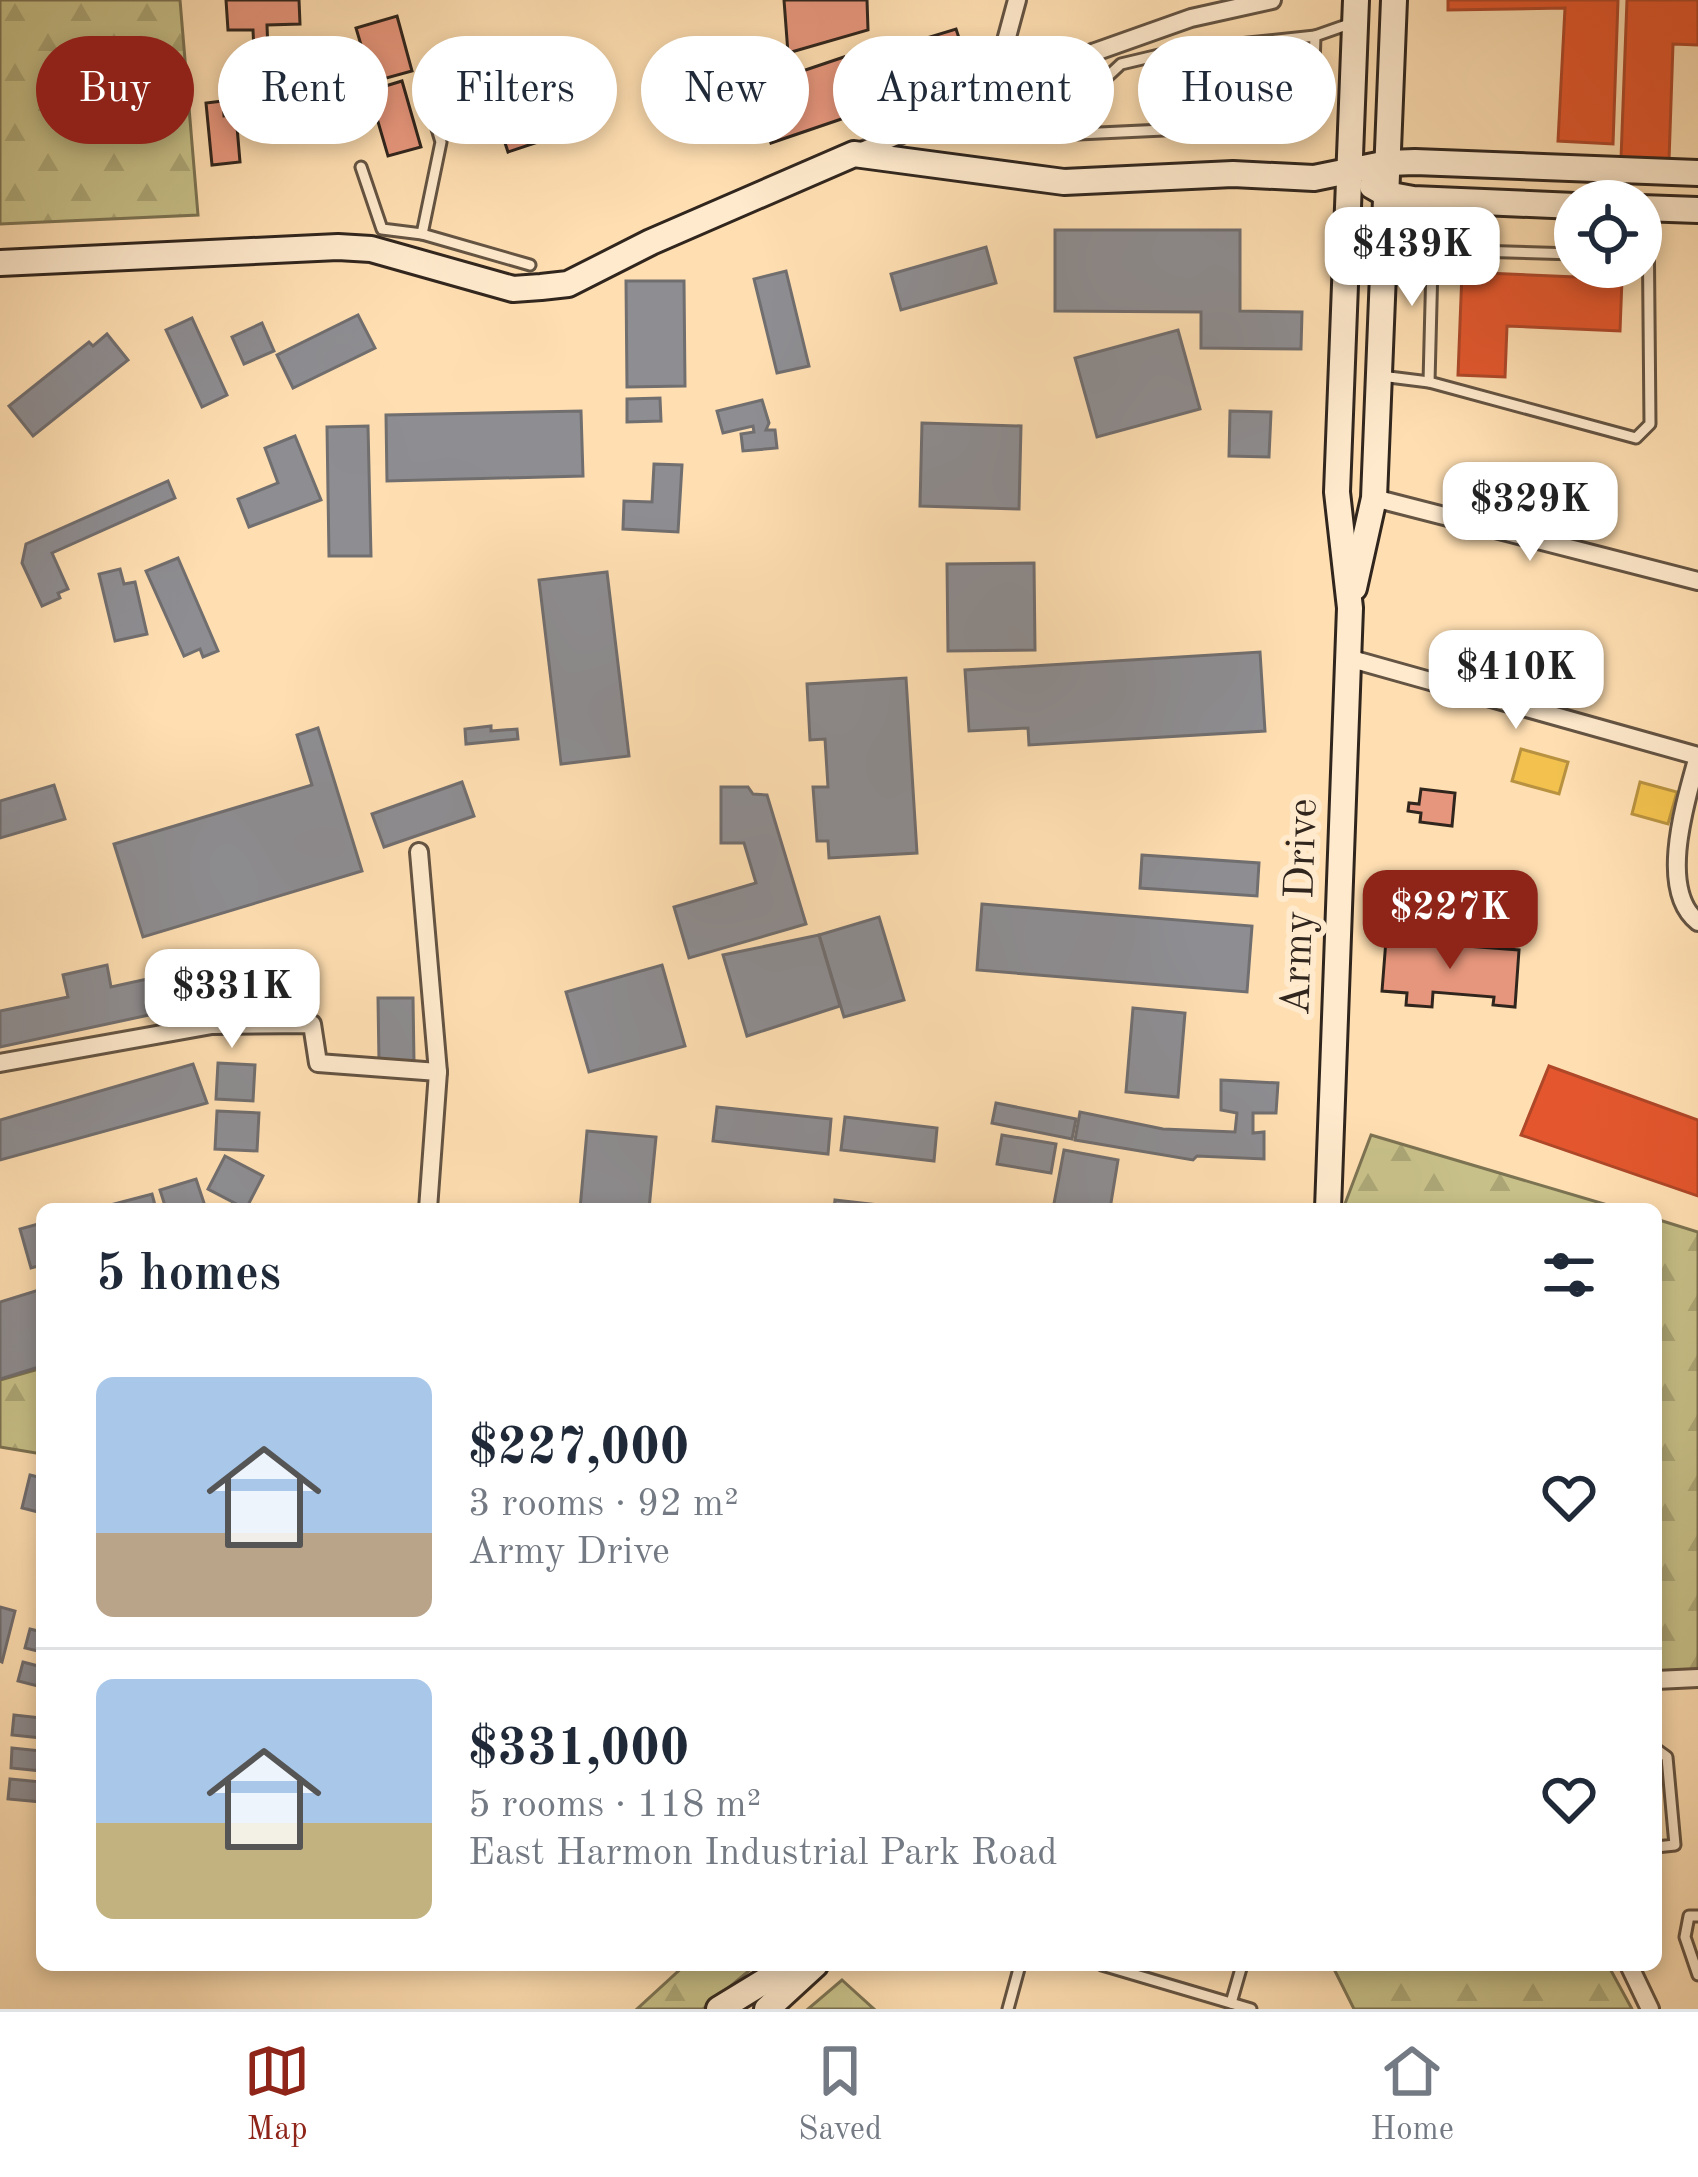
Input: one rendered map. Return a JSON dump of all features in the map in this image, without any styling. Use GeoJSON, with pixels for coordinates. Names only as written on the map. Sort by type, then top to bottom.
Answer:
{"type":"FeatureCollection","features":[{"type":"Feature","properties":{"kind":"main road","name":"Army Drive"},"geometry":{"type":"LineString","coordinates":[[1350,608],[1375,498],[1394,0]]}},
{"type":"Feature","properties":{"kind":"main road","name":"Army Drive"},"geometry":{"type":"LineString","coordinates":[[1328,1203],[1350,608],[1337,492],[1355,11]]}},
{"type":"Feature","properties":{"kind":"main road"},"geometry":{"type":"LineString","coordinates":[[0,263],[338,247],[379,240],[513,289],[568,284],[651,242],[854,154],[1064,182],[1233,174],[1313,178],[1388,163],[1698,173]]}},
{"type":"Feature","properties":{"kind":"main road"},"geometry":{"type":"LineString","coordinates":[[1349,173],[1386,194],[1413,199],[1554,205]]}},
{"type":"Feature","properties":{"kind":"main road"},"geometry":{"type":"LineString","coordinates":[[1662,209],[1698,210]]}},
{"type":"Feature","properties":{"kind":"main road"},"geometry":{"type":"LineString","coordinates":[[709,2009],[780,1971]]}},
{"type":"Feature","properties":{"kind":"main road"},"geometry":{"type":"LineString","coordinates":[[767,2009],[808,1971]]}},
{"type":"Feature","properties":{"kind":"main road"},"geometry":{"type":"LineString","coordinates":[[719,2009],[743,1992]]}},
{"type":"Feature","properties":{"kind":"street"},"geometry":{"type":"LineString","coordinates":[[1007,36],[1017,0]]}},
{"type":"Feature","properties":{"kind":"street"},"geometry":{"type":"LineString","coordinates":[[1114,45],[1191,19],[1272,0]]}},
{"type":"Feature","properties":{"kind":"street"},"geometry":{"type":"LineString","coordinates":[[854,154],[878,144]]}},
{"type":"Feature","properties":{"kind":"street"},"geometry":{"type":"LineString","coordinates":[[1375,498],[1698,580]]}},
{"type":"Feature","properties":{"kind":"street"},"geometry":{"type":"LineString","coordinates":[[1348,658],[1698,756],[1682,818],[1677,882],[1684,911],[1698,922]]}},
{"type":"Feature","properties":{"kind":"street"},"geometry":{"type":"LineString","coordinates":[[419,852],[438,1072],[428,1203]]}},
{"type":"Feature","properties":{"kind":"street"},"geometry":{"type":"LineString","coordinates":[[0,1063],[212,1025],[312,1024],[318,1063],[438,1072]]}},
{"type":"Feature","properties":{"kind":"street"},"geometry":{"type":"LineString","coordinates":[[1662,1680],[1698,1678]]}},
{"type":"Feature","properties":{"kind":"street"},"geometry":{"type":"LineString","coordinates":[[1632,1971],[1650,2009]]}},
{"type":"Feature","properties":{"kind":"lane"},"geometry":{"type":"LineString","coordinates":[[1315,36],[1355,11]]}},
{"type":"Feature","properties":{"kind":"lane"},"geometry":{"type":"LineString","coordinates":[[422,234],[441,144]]}},
{"type":"Feature","properties":{"kind":"lane"},"geometry":{"type":"LineString","coordinates":[[361,167],[379,240],[422,234],[530,266]]}},
{"type":"Feature","properties":{"kind":"lane"},"geometry":{"type":"LineString","coordinates":[[1429,382],[1432,264],[1441,250],[1554,253]]}},
{"type":"Feature","properties":{"kind":"lane"},"geometry":{"type":"LineString","coordinates":[[1379,376],[1429,382],[1636,438],[1650,424],[1645,288]]}},
{"type":"Feature","properties":{"kind":"lane"},"geometry":{"type":"LineString","coordinates":[[1662,1754],[1675,1845],[1662,1846]]}},
{"type":"Feature","properties":{"kind":"lane"},"geometry":{"type":"LineString","coordinates":[[1698,1916],[1688,1916],[1685,1937],[1698,1975]]}},
{"type":"Feature","properties":{"kind":"lane"},"geometry":{"type":"LineString","coordinates":[[1008,2009],[1018,1971]]}},
{"type":"Feature","properties":{"kind":"lane"},"geometry":{"type":"LineString","coordinates":[[1122,1971],[1251,2009]]}},
{"type":"Feature","properties":{"kind":"lane"},"geometry":{"type":"LineString","coordinates":[[1231,2003],[1240,1971]]}},
{"type":"Feature","properties":{"kind":"green space"},"geometry":{"type":"Polygon","coordinates":[[[0,0],[180,0],[183,36],[36,36],[36,144],[192,144],[198,215],[0,224],[0,0]]]}},
{"type":"Feature","properties":{"kind":"green space"},"geometry":{"type":"Polygon","coordinates":[[[1371,1135],[1601,1203],[1345,1203],[1371,1135]]]}},
{"type":"Feature","properties":{"kind":"green space"},"geometry":{"type":"Polygon","coordinates":[[[1662,1221],[1698,1232],[1698,1680],[1662,1681],[1662,1221]]]}},
{"type":"Feature","properties":{"kind":"green space"},"geometry":{"type":"Polygon","coordinates":[[[36,1370],[36,1453],[0,1447],[0,1380],[36,1370]]]}},
{"type":"Feature","properties":{"kind":"green space"},"geometry":{"type":"Polygon","coordinates":[[[678,1971],[749,1971],[703,2009],[637,2009],[678,1971]]]}},
{"type":"Feature","properties":{"kind":"green space"},"geometry":{"type":"Polygon","coordinates":[[[1335,1971],[1611,1971],[1632,2009],[1354,2009],[1335,1971]]]}},
{"type":"Feature","properties":{"kind":"green space"},"geometry":{"type":"Polygon","coordinates":[[[842,1980],[874,2009],[808,2009],[842,1980]]]}},
{"type":"Feature","properties":{"kind":"building: Homes"},"geometry":{"type":"Polygon","coordinates":[[[1521,749],[1568,762],[1559,794],[1512,781],[1521,749]]]}},
{"type":"Feature","properties":{"kind":"building: Homes"},"geometry":{"type":"Polygon","coordinates":[[[1640,782],[1677,792],[1668,824],[1632,814],[1640,782]]]}},
{"type":"Feature","properties":{"kind":"building: Shops"},"geometry":{"type":"Polygon","coordinates":[[[1448,0],[1618,0],[1613,144],[1558,141],[1565,8],[1448,10],[1448,0]]]}},
{"type":"Feature","properties":{"kind":"building: Shops"},"geometry":{"type":"Polygon","coordinates":[[[1627,0],[1698,0],[1698,45],[1673,44],[1669,161],[1621,159],[1627,0]]]}},
{"type":"Feature","properties":{"kind":"building: Shops"},"geometry":{"type":"Polygon","coordinates":[[[1462,272],[1554,276],[1554,288],[1622,288],[1620,331],[1507,326],[1505,377],[1458,375],[1462,272]]]}},
{"type":"Feature","properties":{"kind":"building: Shops"},"geometry":{"type":"Polygon","coordinates":[[[1549,1066],[1698,1120],[1698,1196],[1521,1135],[1549,1066]]]}},
{"type":"Feature","properties":{"kind":"building: Industry"},"geometry":{"type":"Polygon","coordinates":[[[1055,230],[1240,230],[1240,311],[1302,312],[1301,349],[1201,348],[1201,312],[1055,311],[1055,230]]]}},
{"type":"Feature","properties":{"kind":"building: Industry"},"geometry":{"type":"Polygon","coordinates":[[[986,247],[996,283],[901,310],[891,274],[986,247]]]}},
{"type":"Feature","properties":{"kind":"building: Industry"},"geometry":{"type":"Polygon","coordinates":[[[786,271],[809,366],[777,373],[754,279],[786,271]]]}},
{"type":"Feature","properties":{"kind":"building: Industry"},"geometry":{"type":"Polygon","coordinates":[[[626,281],[684,281],[685,386],[627,387],[626,281]]]}},
{"type":"Feature","properties":{"kind":"building: Industry"},"geometry":{"type":"Polygon","coordinates":[[[358,315],[375,348],[293,388],[277,355],[358,315]]]}},
{"type":"Feature","properties":{"kind":"building: Industry"},"geometry":{"type":"Polygon","coordinates":[[[192,318],[227,395],[202,407],[166,330],[192,318]]]}},
{"type":"Feature","properties":{"kind":"building: Industry"},"geometry":{"type":"Polygon","coordinates":[[[262,323],[274,351],[244,364],[232,337],[262,323]]]}},
{"type":"Feature","properties":{"kind":"building: Industry"},"geometry":{"type":"Polygon","coordinates":[[[1178,330],[1200,409],[1097,437],[1075,358],[1178,330]]]}},
{"type":"Feature","properties":{"kind":"building: Industry"},"geometry":{"type":"Polygon","coordinates":[[[107,334],[128,360],[33,436],[9,406],[89,342],[93,346],[107,334]]]}},
{"type":"Feature","properties":{"kind":"building: Industry"},"geometry":{"type":"Polygon","coordinates":[[[660,398],[661,421],[627,422],[627,399],[660,398]]]}},
{"type":"Feature","properties":{"kind":"building: Industry"},"geometry":{"type":"Polygon","coordinates":[[[762,400],[769,423],[766,430],[775,430],[777,448],[743,451],[741,434],[754,432],[753,426],[723,433],[717,411],[762,400]]]}},
{"type":"Feature","properties":{"kind":"building: Industry"},"geometry":{"type":"Polygon","coordinates":[[[581,411],[583,476],[387,481],[386,415],[581,411]]]}},
{"type":"Feature","properties":{"kind":"building: Industry"},"geometry":{"type":"Polygon","coordinates":[[[1230,411],[1271,412],[1269,457],[1229,456],[1230,411]]]}},
{"type":"Feature","properties":{"kind":"building: Industry"},"geometry":{"type":"Polygon","coordinates":[[[922,423],[1021,426],[1019,509],[920,506],[922,423]]]}},
{"type":"Feature","properties":{"kind":"building: Industry"},"geometry":{"type":"Polygon","coordinates":[[[368,426],[371,556],[329,556],[327,427],[368,426]]]}},
{"type":"Feature","properties":{"kind":"building: Industry"},"geometry":{"type":"Polygon","coordinates":[[[295,436],[321,500],[249,527],[238,499],[278,483],[265,448],[295,436]]]}},
{"type":"Feature","properties":{"kind":"building: Industry"},"geometry":{"type":"Polygon","coordinates":[[[654,464],[682,465],[678,532],[623,529],[624,501],[652,502],[654,464]]]}},
{"type":"Feature","properties":{"kind":"building: Industry"},"geometry":{"type":"Polygon","coordinates":[[[168,481],[175,498],[52,553],[68,589],[42,606],[22,563],[26,544],[168,481]]]}},
{"type":"Feature","properties":{"kind":"building: Industry"},"geometry":{"type":"Polygon","coordinates":[[[178,558],[218,651],[203,657],[200,649],[184,656],[146,571],[178,558]]]}},
{"type":"Feature","properties":{"kind":"building: Industry"},"geometry":{"type":"Polygon","coordinates":[[[1034,563],[1035,650],[948,651],[947,564],[1034,563]]]}},
{"type":"Feature","properties":{"kind":"building: Industry"},"geometry":{"type":"Polygon","coordinates":[[[120,569],[124,584],[135,582],[147,634],[115,641],[99,574],[120,569]]]}},
{"type":"Feature","properties":{"kind":"building: Industry"},"geometry":{"type":"Polygon","coordinates":[[[607,572],[629,756],[561,764],[539,580],[607,572]]]}},
{"type":"Feature","properties":{"kind":"building: Industry"},"geometry":{"type":"Polygon","coordinates":[[[1260,652],[1265,731],[1029,745],[1028,728],[969,731],[965,670],[1260,652]]]}},
{"type":"Feature","properties":{"kind":"building: Industry"},"geometry":{"type":"Polygon","coordinates":[[[906,678],[917,853],[829,858],[828,841],[817,841],[813,787],[828,787],[825,739],[810,740],[807,684],[906,678]]]}},
{"type":"Feature","properties":{"kind":"building: Industry"},"geometry":{"type":"Polygon","coordinates":[[[491,726],[491,731],[517,729],[518,739],[466,744],[465,729],[491,726]]]}},
{"type":"Feature","properties":{"kind":"building: Industry"},"geometry":{"type":"Polygon","coordinates":[[[318,728],[362,871],[143,937],[114,844],[312,785],[297,735],[318,728]]]}},
{"type":"Feature","properties":{"kind":"building: Industry"},"geometry":{"type":"Polygon","coordinates":[[[462,782],[474,816],[384,847],[372,814],[462,782]]]}},
{"type":"Feature","properties":{"kind":"building: Industry"},"geometry":{"type":"Polygon","coordinates":[[[54,785],[65,819],[0,838],[0,801],[54,785]]]}},
{"type":"Feature","properties":{"kind":"building: Industry"},"geometry":{"type":"Polygon","coordinates":[[[721,787],[748,787],[753,794],[767,795],[806,924],[689,958],[674,907],[756,883],[744,843],[721,843],[721,787]]]}},
{"type":"Feature","properties":{"kind":"building: Industry"},"geometry":{"type":"Polygon","coordinates":[[[1142,855],[1259,863],[1257,896],[1140,888],[1142,855]]]}},
{"type":"Feature","properties":{"kind":"building: Industry"},"geometry":{"type":"Polygon","coordinates":[[[982,904],[1252,926],[1247,992],[977,970],[982,904]]]}},
{"type":"Feature","properties":{"kind":"building: Industry"},"geometry":{"type":"Polygon","coordinates":[[[879,917],[904,1000],[844,1017],[819,935],[879,917]]]}},
{"type":"Feature","properties":{"kind":"building: Industry"},"geometry":{"type":"Polygon","coordinates":[[[819,935],[840,1006],[747,1036],[723,955],[819,935]]]}},
{"type":"Feature","properties":{"kind":"building: Industry"},"geometry":{"type":"Polygon","coordinates":[[[107,965],[111,987],[211,965],[219,1000],[0,1047],[0,1011],[68,997],[63,975],[107,965]]]}},
{"type":"Feature","properties":{"kind":"building: Industry"},"geometry":{"type":"Polygon","coordinates":[[[662,965],[685,1046],[589,1072],[566,992],[662,965]]]}},
{"type":"Feature","properties":{"kind":"building: Industry"},"geometry":{"type":"Polygon","coordinates":[[[378,998],[413,998],[414,1062],[379,1063],[378,998]]]}},
{"type":"Feature","properties":{"kind":"building: Industry"},"geometry":{"type":"Polygon","coordinates":[[[1133,1008],[1185,1013],[1178,1097],[1126,1092],[1133,1008]]]}},
{"type":"Feature","properties":{"kind":"building: Industry"},"geometry":{"type":"Polygon","coordinates":[[[218,1063],[255,1065],[253,1101],[216,1099],[218,1063]]]}},
{"type":"Feature","properties":{"kind":"building: Industry"},"geometry":{"type":"Polygon","coordinates":[[[193,1064],[207,1103],[0,1160],[0,1120],[193,1064]]]}},
{"type":"Feature","properties":{"kind":"building: Industry"},"geometry":{"type":"Polygon","coordinates":[[[1221,1080],[1278,1083],[1276,1113],[1253,1113],[1253,1133],[1264,1132],[1264,1159],[1197,1156],[1193,1160],[1075,1140],[1080,1112],[1163,1129],[1235,1132],[1237,1113],[1221,1110],[1221,1080]]]}},
{"type":"Feature","properties":{"kind":"building: Industry"},"geometry":{"type":"Polygon","coordinates":[[[996,1103],[1076,1119],[1072,1139],[992,1123],[996,1103]]]}},
{"type":"Feature","properties":{"kind":"building: Industry"},"geometry":{"type":"Polygon","coordinates":[[[717,1107],[831,1119],[828,1154],[713,1141],[717,1107]]]}},
{"type":"Feature","properties":{"kind":"building: Industry"},"geometry":{"type":"Polygon","coordinates":[[[217,1111],[259,1113],[257,1151],[215,1149],[217,1111]]]}},
{"type":"Feature","properties":{"kind":"building: Industry"},"geometry":{"type":"Polygon","coordinates":[[[845,1117],[937,1128],[934,1161],[841,1150],[845,1117]]]}},
{"type":"Feature","properties":{"kind":"building: Industry"},"geometry":{"type":"Polygon","coordinates":[[[587,1131],[656,1137],[650,1203],[581,1203],[587,1131]]]}},
{"type":"Feature","properties":{"kind":"building: Industry"},"geometry":{"type":"Polygon","coordinates":[[[1002,1135],[1056,1144],[1051,1173],[997,1164],[1002,1135]]]}},
{"type":"Feature","properties":{"kind":"building: Industry"},"geometry":{"type":"Polygon","coordinates":[[[1064,1150],[1118,1160],[1111,1203],[1054,1203],[1064,1150]]]}},
{"type":"Feature","properties":{"kind":"building: Industry"},"geometry":{"type":"Polygon","coordinates":[[[225,1156],[263,1176],[249,1203],[235,1203],[208,1189],[225,1156]]]}},
{"type":"Feature","properties":{"kind":"building: Industry"},"geometry":{"type":"Polygon","coordinates":[[[196,1179],[204,1203],[164,1203],[160,1190],[196,1179]]]}},
{"type":"Feature","properties":{"kind":"building: Industry"},"geometry":{"type":"Polygon","coordinates":[[[152,1194],[154,1203],[118,1203],[152,1194]]]}},
{"type":"Feature","properties":{"kind":"building: Industry"},"geometry":{"type":"Polygon","coordinates":[[[36,1225],[36,1267],[31,1268],[20,1229],[36,1225]]]}},
{"type":"Feature","properties":{"kind":"building: Industry"},"geometry":{"type":"Polygon","coordinates":[[[36,1291],[36,1368],[0,1379],[0,1302],[36,1291]]]}},
{"type":"Feature","properties":{"kind":"building: Industry"},"geometry":{"type":"Polygon","coordinates":[[[30,1475],[36,1476],[36,1512],[22,1508],[30,1475]]]}},
{"type":"Feature","properties":{"kind":"building: Industry"},"geometry":{"type":"Polygon","coordinates":[[[0,1607],[15,1611],[2,1662],[0,1661],[0,1607]]]}},
{"type":"Feature","properties":{"kind":"building: Industry"},"geometry":{"type":"Polygon","coordinates":[[[30,1629],[36,1630],[36,1651],[25,1648],[30,1629]]]}},
{"type":"Feature","properties":{"kind":"building: Industry"},"geometry":{"type":"Polygon","coordinates":[[[23,1662],[36,1665],[36,1686],[18,1681],[23,1662]]]}},
{"type":"Feature","properties":{"kind":"building: Industry"},"geometry":{"type":"Polygon","coordinates":[[[14,1715],[36,1717],[36,1737],[12,1735],[14,1715]]]}},
{"type":"Feature","properties":{"kind":"building: Industry"},"geometry":{"type":"Polygon","coordinates":[[[12,1748],[36,1750],[36,1770],[11,1768],[12,1748]]]}},
{"type":"Feature","properties":{"kind":"building: Industry"},"geometry":{"type":"Polygon","coordinates":[[[10,1779],[36,1781],[36,1801],[8,1799],[10,1779]]]}},
{"type":"Feature","properties":{"kind":"building: Other"},"geometry":{"type":"Polygon","coordinates":[[[226,0],[299,0],[300,24],[267,25],[267,36],[253,36],[253,30],[228,30],[226,0]]]}},
{"type":"Feature","properties":{"kind":"building: Other"},"geometry":{"type":"Polygon","coordinates":[[[784,0],[867,0],[868,30],[833,36],[833,40],[809,47],[809,36],[787,36],[784,0]]]}},
{"type":"Feature","properties":{"kind":"building: Other"},"geometry":{"type":"Polygon","coordinates":[[[397,16],[412,71],[388,78],[388,36],[358,36],[356,28],[397,16]]]}},
{"type":"Feature","properties":{"kind":"building: Other"},"geometry":{"type":"Polygon","coordinates":[[[833,61],[833,122],[809,130],[809,69],[833,61]]]}},
{"type":"Feature","properties":{"kind":"building: Other"},"geometry":{"type":"Polygon","coordinates":[[[402,81],[412,116],[412,144],[421,147],[388,156],[384,144],[388,85],[402,81]]]}},
{"type":"Feature","properties":{"kind":"building: Other"},"geometry":{"type":"Polygon","coordinates":[[[218,102],[218,144],[238,144],[240,162],[212,165],[206,103],[218,102]]]}},
{"type":"Feature","properties":{"kind":"building: Other"},"geometry":{"type":"Polygon","coordinates":[[[505,144],[532,144],[508,152],[505,144]]]}},
{"type":"Feature","properties":{"kind":"building: Other"},"geometry":{"type":"Polygon","coordinates":[[[1421,789],[1455,793],[1452,826],[1420,822],[1421,813],[1408,811],[1409,803],[1419,804],[1421,789]]]}},
{"type":"Feature","properties":{"kind":"building: Other"},"geometry":{"type":"Polygon","coordinates":[[[1440,895],[1502,896],[1502,930],[1439,929],[1440,895]]]}},
{"type":"Feature","properties":{"kind":"building: Other"},"geometry":{"type":"Polygon","coordinates":[[[1386,940],[1519,950],[1515,1007],[1493,1005],[1494,997],[1433,992],[1432,1007],[1406,1005],[1407,993],[1382,991],[1386,940]]]}}]}
